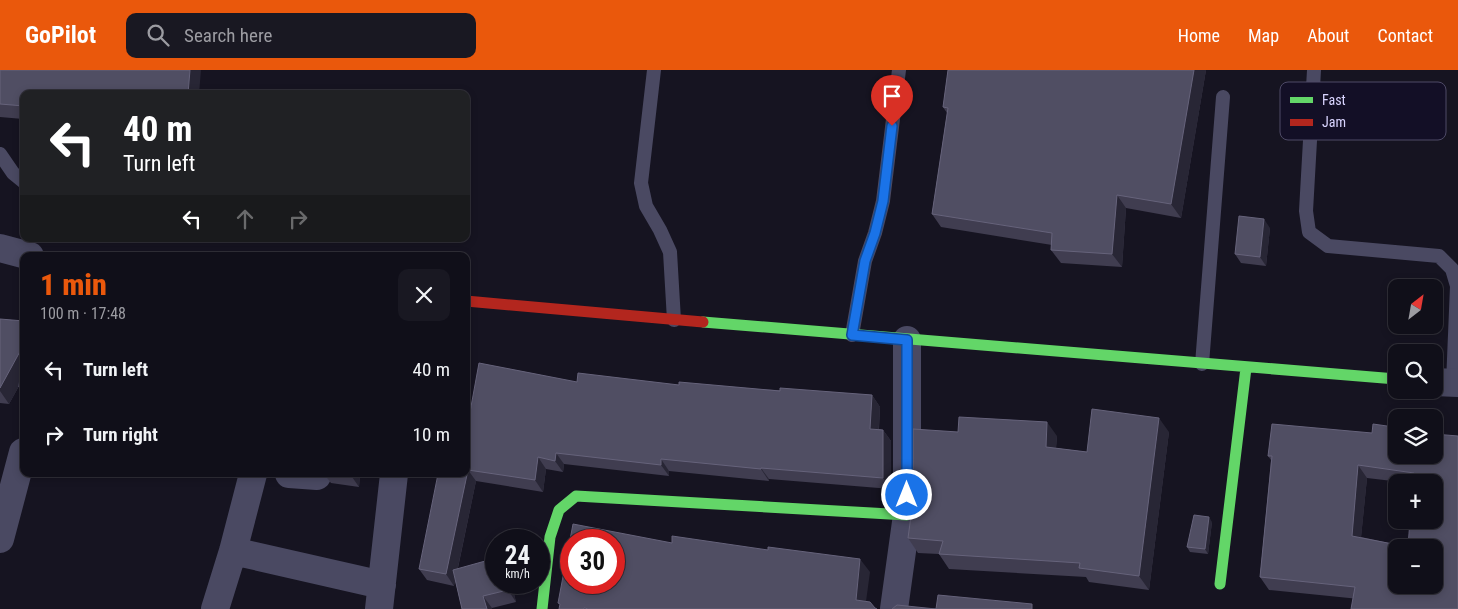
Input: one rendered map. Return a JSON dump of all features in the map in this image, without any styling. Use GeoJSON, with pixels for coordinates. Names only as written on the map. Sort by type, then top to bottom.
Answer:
{"type":"FeatureCollection","features":[{"type":"Feature","properties":{"kind":"street"},"geometry":{"type":"LineString","coordinates":[[0,248],[20,253]]}},
{"type":"Feature","properties":{"kind":"street"},"geometry":{"type":"LineString","coordinates":[[470,301],[907,340],[1388,378]]}},
{"type":"Feature","properties":{"kind":"street"},"geometry":{"type":"LineString","coordinates":[[894,609],[907,515],[907,340]]}},
{"type":"Feature","properties":{"kind":"street"},"geometry":{"type":"LineString","coordinates":[[1220,584],[1246,368]]}},
{"type":"Feature","properties":{"kind":"street"},"geometry":{"type":"LineString","coordinates":[[0,539],[15,451]]}},
{"type":"Feature","properties":{"kind":"street"},"geometry":{"type":"LineString","coordinates":[[215,609],[233,551],[252,477]]}},
{"type":"Feature","properties":{"kind":"street"},"geometry":{"type":"LineString","coordinates":[[233,551],[381,597],[394,477]]}},
{"type":"Feature","properties":{"kind":"street"},"geometry":{"type":"LineString","coordinates":[[542,609],[550,537],[559,510],[576,496],[907,515]]}},
{"type":"Feature","properties":{"kind":"lane"},"geometry":{"type":"LineString","coordinates":[[654,70],[641,183],[646,206],[670,252],[674,320]]}},
{"type":"Feature","properties":{"kind":"lane"},"geometry":{"type":"LineString","coordinates":[[852,335],[865,261],[875,233],[883,201],[899,70]]}},
{"type":"Feature","properties":{"kind":"lane"},"geometry":{"type":"LineString","coordinates":[[1202,364],[1223,97]]}},
{"type":"Feature","properties":{"kind":"lane"},"geometry":{"type":"LineString","coordinates":[[1310,140],[1306,211],[1309,232],[1328,246],[1439,256],[1452,268],[1457,286],[1448,383]]}},
{"type":"Feature","properties":{"kind":"lane"},"geometry":{"type":"LineString","coordinates":[[0,154],[13,173],[20,179]]}},
{"type":"Feature","properties":{"kind":"building"},"geometry":{"type":"Polygon","coordinates":[[[0,70],[190,70],[188,90],[20,90],[20,106],[0,104],[0,70]]]}},
{"type":"Feature","properties":{"kind":"building"},"geometry":{"type":"Polygon","coordinates":[[[948,70],[1194,70],[1171,204],[1117,195],[1112,254],[1051,250],[1052,233],[932,214],[948,108],[943,107],[948,70]]]}},
{"type":"Feature","properties":{"kind":"building"},"geometry":{"type":"Polygon","coordinates":[[[1239,216],[1264,219],[1260,257],[1235,254],[1239,216]]]}},
{"type":"Feature","properties":{"kind":"building"},"geometry":{"type":"Polygon","coordinates":[[[0,319],[20,321],[20,351],[0,388],[0,319]]]}},
{"type":"Feature","properties":{"kind":"building"},"geometry":{"type":"Polygon","coordinates":[[[479,363],[577,382],[578,373],[679,385],[679,382],[780,391],[780,388],[872,395],[870,429],[883,430],[883,478],[661,459],[661,465],[556,453],[555,461],[538,457],[535,480],[470,470],[470,412],[479,363]]]}},
{"type":"Feature","properties":{"kind":"building"},"geometry":{"type":"Polygon","coordinates":[[[1092,409],[1159,418],[1139,576],[1079,568],[1080,563],[939,554],[943,541],[908,538],[913,501],[913,429],[958,432],[959,417],[1047,422],[1046,447],[1087,452],[1092,409]]]}},
{"type":"Feature","properties":{"kind":"building"},"geometry":{"type":"Polygon","coordinates":[[[1272,424],[1372,433],[1373,424],[1388,426],[1388,464],[1443,464],[1443,435],[1458,436],[1458,609],[1351,609],[1355,587],[1260,577],[1272,456],[1268,456],[1272,424]],[[1358,465],[1352,536],[1388,543],[1388,594],[1443,594],[1443,539],[1409,539],[1409,529],[1443,529],[1443,474],[1414,473],[1358,465]]]}},
{"type":"Feature","properties":{"kind":"building"},"geometry":{"type":"Polygon","coordinates":[[[437,477],[467,477],[446,574],[419,569],[437,477]]]}},
{"type":"Feature","properties":{"kind":"building"},"geometry":{"type":"Polygon","coordinates":[[[1194,515],[1209,517],[1205,549],[1187,547],[1194,515]]]}},
{"type":"Feature","properties":{"kind":"building"},"geometry":{"type":"Polygon","coordinates":[[[573,524],[599,529],[572,529],[573,524]]]}},
{"type":"Feature","properties":{"kind":"building"},"geometry":{"type":"Polygon","coordinates":[[[625,534],[672,543],[672,536],[768,550],[768,547],[860,559],[856,600],[870,602],[877,609],[559,609],[560,604],[558,603],[560,592],[560,594],[625,594],[625,534]]]}},
{"type":"Feature","properties":{"kind":"building"},"geometry":{"type":"Polygon","coordinates":[[[485,561],[485,594],[491,594],[483,596],[487,609],[462,609],[453,570],[485,561]]]}},
{"type":"Feature","properties":{"kind":"building"},"geometry":{"type":"Polygon","coordinates":[[[938,595],[1032,604],[1032,609],[936,609],[938,595]]]}},
{"type":"Feature","properties":{"kind":"building"},"geometry":{"type":"Polygon","coordinates":[[[897,605],[936,609],[892,609],[897,605]]]}},
{"type":"Feature","properties":{"kind":"traffic: fast"},"geometry":{"type":"LineString","coordinates":[[703,322],[1388,378]]}},
{"type":"Feature","properties":{"kind":"traffic: fast"},"geometry":{"type":"LineString","coordinates":[[1220,584],[1246,368]]}},
{"type":"Feature","properties":{"kind":"traffic: fast"},"geometry":{"type":"LineString","coordinates":[[542,609],[550,537],[559,510],[576,496],[907,515]]}},
{"type":"Feature","properties":{"kind":"traffic: jam"},"geometry":{"type":"LineString","coordinates":[[470,301],[703,322]]}},
{"type":"Feature","properties":{"kind":"route"},"geometry":{"type":"LineString","coordinates":[[892,126],[883,201],[875,233],[865,261],[852,335],[907,340],[907,495]]}}]}
